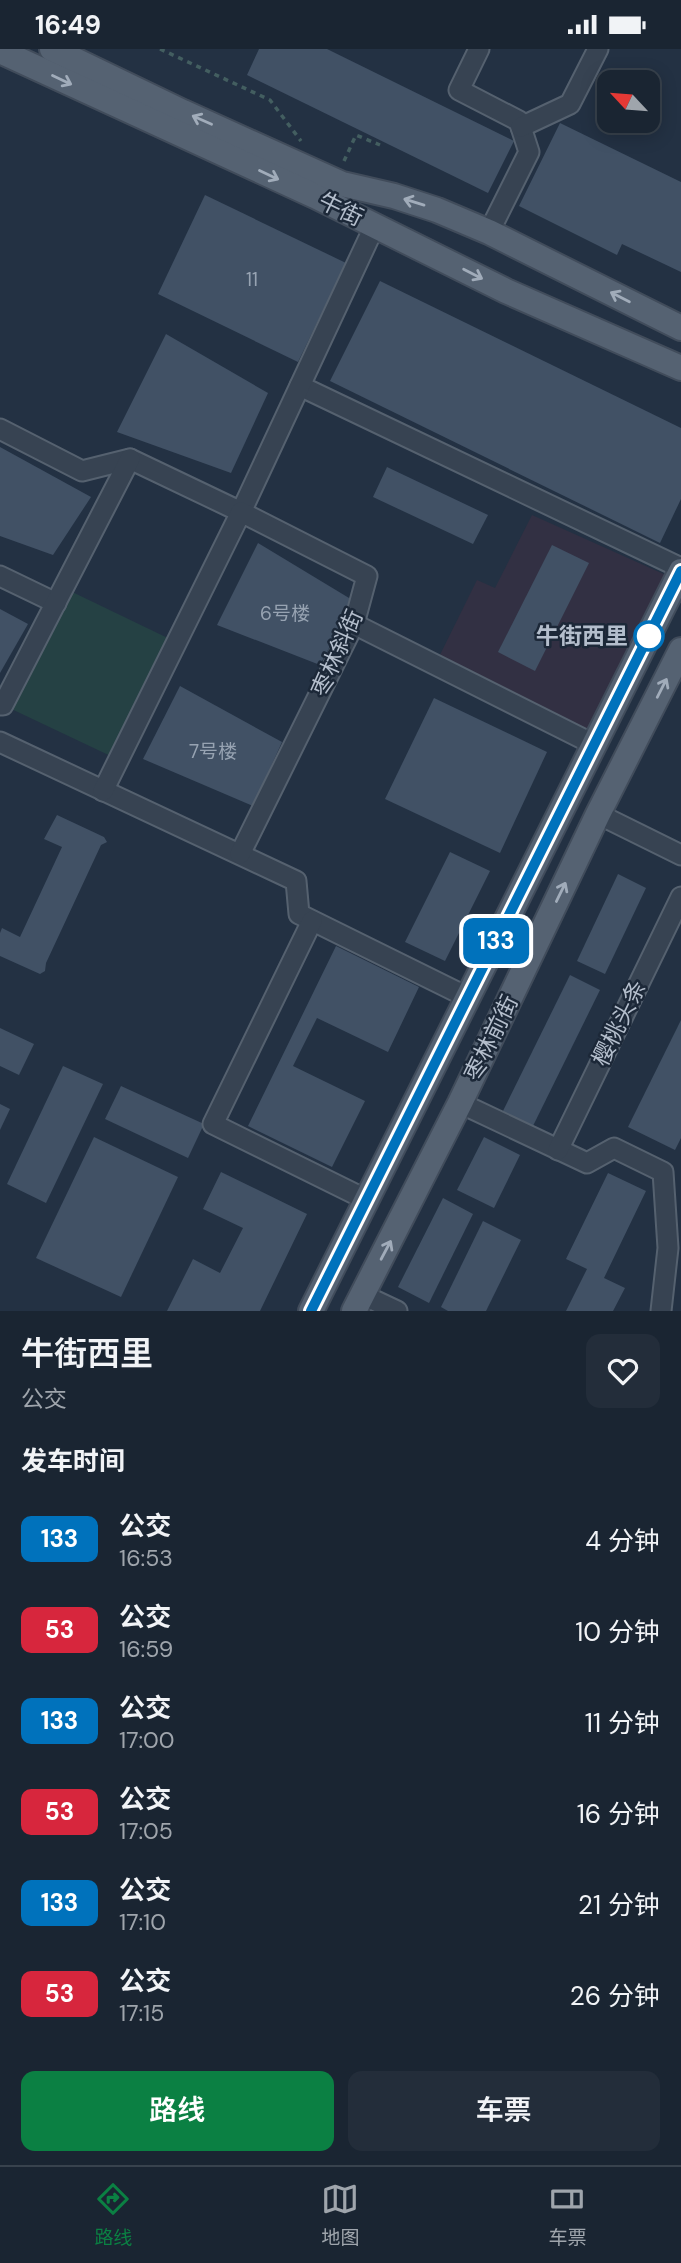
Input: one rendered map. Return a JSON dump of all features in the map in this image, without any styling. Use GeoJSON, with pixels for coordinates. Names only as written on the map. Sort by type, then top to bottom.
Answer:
{"type":"FeatureCollection","features":[{"type":"Feature","properties":{"kind":"main road","name":"牛街"},"geometry":{"type":"LineString","coordinates":[[52,49],[342,184],[437,210],[489,232],[681,328]]}},
{"type":"Feature","properties":{"kind":"main road","name":"牛街"},"geometry":{"type":"LineString","coordinates":[[0,51],[375,225],[506,291],[681,368]]}},
{"type":"Feature","properties":{"kind":"main road","name":"枣林前街"},"geometry":{"type":"LineString","coordinates":[[311,1311],[681,569]]}},
{"type":"Feature","properties":{"kind":"main road","name":"枣林前街"},"geometry":{"type":"LineString","coordinates":[[358,1303],[460,1103],[598,814],[681,650]]}},
{"type":"Feature","properties":{"kind":"street"},"geometry":{"type":"LineString","coordinates":[[479,49],[459,90],[519,121],[529,152],[489,232]]}},
{"type":"Feature","properties":{"kind":"street"},"geometry":{"type":"LineString","coordinates":[[521,127],[570,104],[594,56]]}},
{"type":"Feature","properties":{"kind":"street"},"geometry":{"type":"LineString","coordinates":[[103,790],[241,512],[375,225]]}},
{"type":"Feature","properties":{"kind":"street"},"geometry":{"type":"LineString","coordinates":[[300,386],[681,569]]}},
{"type":"Feature","properties":{"kind":"street"},"geometry":{"type":"LineString","coordinates":[[0,429],[82,471],[130,459],[241,512]]}},
{"type":"Feature","properties":{"kind":"street"},"geometry":{"type":"LineString","coordinates":[[0,705],[3,705],[130,459]]}},
{"type":"Feature","properties":{"kind":"street","name":"枣林斜街"},"geometry":{"type":"LineString","coordinates":[[240,854],[354,624],[367,576],[241,512]]}},
{"type":"Feature","properties":{"kind":"street"},"geometry":{"type":"LineString","coordinates":[[0,576],[55,603]]}},
{"type":"Feature","properties":{"kind":"street"},"geometry":{"type":"LineString","coordinates":[[354,624],[595,745]]}},
{"type":"Feature","properties":{"kind":"street"},"geometry":{"type":"LineString","coordinates":[[0,742],[296,881],[299,914],[467,997]]}},
{"type":"Feature","properties":{"kind":"street"},"geometry":{"type":"LineString","coordinates":[[598,814],[681,855]]}},
{"type":"Feature","properties":{"kind":"street","name":"樱桃头条"},"geometry":{"type":"LineString","coordinates":[[558,1150],[681,897]]}},
{"type":"Feature","properties":{"kind":"street"},"geometry":{"type":"LineString","coordinates":[[312,921],[213,1124],[367,1200]]}},
{"type":"Feature","properties":{"kind":"street"},"geometry":{"type":"LineString","coordinates":[[460,1103],[587,1163],[614,1148],[663,1173],[668,1248],[661,1311]]}},
{"type":"Feature","properties":{"kind":"street"},"geometry":{"type":"LineString","coordinates":[[358,1303],[397,1311]]}},
{"type":"Feature","properties":{"kind":"path"},"geometry":{"type":"LineString","coordinates":[[160,49],[270,100],[303,143]]}},
{"type":"Feature","properties":{"kind":"shaded area"},"geometry":{"type":"Polygon","coordinates":[[[532,515],[677,580],[595,745],[435,665],[477,580],[495,588],[532,515]]]}},
{"type":"Feature","properties":{"kind":"green space"},"geometry":{"type":"Polygon","coordinates":[[[64,588],[176,642],[119,760],[3,705],[64,588]]]}},
{"type":"Feature","properties":{"kind":"building"},"geometry":{"type":"Polygon","coordinates":[[[259,49],[327,49],[514,141],[488,193],[247,75],[259,49]]]}},
{"type":"Feature","properties":{"kind":"building"},"geometry":{"type":"Polygon","coordinates":[[[560,123],[681,182],[681,272],[622,244],[617,255],[519,206],[560,123]]]}},
{"type":"Feature","properties":{"kind":"building"},"geometry":{"type":"Polygon","coordinates":[[[205,195],[346,263],[298,362],[158,294],[205,195]]]}},
{"type":"Feature","properties":{"kind":"building"},"geometry":{"type":"Polygon","coordinates":[[[380,281],[681,428],[681,499],[660,543],[330,381],[380,281]]]}},
{"type":"Feature","properties":{"kind":"building"},"geometry":{"type":"Polygon","coordinates":[[[166,334],[268,393],[231,473],[117,432],[166,334]]]}},
{"type":"Feature","properties":{"kind":"building"},"geometry":{"type":"Polygon","coordinates":[[[0,447],[91,497],[53,555],[0,536],[0,447]]]}},
{"type":"Feature","properties":{"kind":"building"},"geometry":{"type":"Polygon","coordinates":[[[387,467],[488,515],[473,544],[373,497],[387,467]]]}},
{"type":"Feature","properties":{"kind":"building"},"geometry":{"type":"Polygon","coordinates":[[[258,543],[354,601],[320,665],[217,625],[258,543]]]}},
{"type":"Feature","properties":{"kind":"building"},"geometry":{"type":"Polygon","coordinates":[[[552,545],[589,563],[535,671],[498,652],[552,545]]]}},
{"type":"Feature","properties":{"kind":"building"},"geometry":{"type":"Polygon","coordinates":[[[0,609],[28,624],[0,673],[0,609]]]}},
{"type":"Feature","properties":{"kind":"building"},"geometry":{"type":"Polygon","coordinates":[[[180,686],[282,742],[253,806],[143,759],[180,686]]]}},
{"type":"Feature","properties":{"kind":"building"},"geometry":{"type":"Polygon","coordinates":[[[434,698],[547,752],[500,853],[385,799],[434,698]]]}},
{"type":"Feature","properties":{"kind":"building"},"geometry":{"type":"Polygon","coordinates":[[[57,815],[104,837],[107,842],[101,845],[46,963],[45,971],[40,974],[0,956],[0,933],[2,928],[20,937],[62,847],[44,839],[57,815]]]}},
{"type":"Feature","properties":{"kind":"building"},"geometry":{"type":"Polygon","coordinates":[[[450,852],[490,871],[445,961],[405,942],[450,852]]]}},
{"type":"Feature","properties":{"kind":"building"},"geometry":{"type":"Polygon","coordinates":[[[618,874],[646,888],[605,974],[577,961],[618,874]]]}},
{"type":"Feature","properties":{"kind":"building"},"geometry":{"type":"Polygon","coordinates":[[[336,946],[419,987],[388,1052],[317,1018],[293,1066],[365,1101],[332,1167],[248,1126],[336,946]]]}},
{"type":"Feature","properties":{"kind":"building"},"geometry":{"type":"Polygon","coordinates":[[[570,975],[600,990],[531,1130],[501,1115],[570,975]]]}},
{"type":"Feature","properties":{"kind":"building"},"geometry":{"type":"Polygon","coordinates":[[[681,1020],[681,1138],[675,1150],[628,1127],[681,1020]]]}},
{"type":"Feature","properties":{"kind":"building"},"geometry":{"type":"Polygon","coordinates":[[[0,1028],[34,1044],[19,1075],[0,1066],[0,1028]]]}},
{"type":"Feature","properties":{"kind":"building"},"geometry":{"type":"Polygon","coordinates":[[[63,1066],[103,1084],[46,1203],[7,1184],[63,1066]]]}},
{"type":"Feature","properties":{"kind":"building"},"geometry":{"type":"Polygon","coordinates":[[[121,1086],[204,1124],[188,1158],[105,1119],[121,1086]]]}},
{"type":"Feature","properties":{"kind":"building"},"geometry":{"type":"Polygon","coordinates":[[[0,1104],[10,1109],[0,1130],[0,1104]]]}},
{"type":"Feature","properties":{"kind":"building"},"geometry":{"type":"Polygon","coordinates":[[[94,1137],[178,1177],[121,1297],[36,1258],[94,1137]]]}},
{"type":"Feature","properties":{"kind":"building"},"geometry":{"type":"Polygon","coordinates":[[[484,1137],[520,1155],[494,1208],[457,1190],[484,1137]]]}},
{"type":"Feature","properties":{"kind":"building"},"geometry":{"type":"Polygon","coordinates":[[[221,1172],[307,1214],[260,1311],[167,1311],[193,1259],[220,1273],[243,1228],[203,1209],[221,1172]]]}},
{"type":"Feature","properties":{"kind":"building"},"geometry":{"type":"Polygon","coordinates":[[[608,1173],[646,1191],[604,1278],[625,1288],[613,1311],[566,1311],[587,1269],[566,1259],[608,1173]]]}},
{"type":"Feature","properties":{"kind":"building"},"geometry":{"type":"Polygon","coordinates":[[[443,1198],[473,1214],[429,1303],[398,1287],[443,1198]]]}},
{"type":"Feature","properties":{"kind":"building"},"geometry":{"type":"Polygon","coordinates":[[[483,1221],[521,1240],[486,1311],[448,1311],[441,1307],[483,1221]]]}},
{"type":"Feature","properties":{"kind":"bus line","name":"133"},"geometry":{"type":"LineString","coordinates":[[311,1311],[681,571]]}},
{"type":"Feature","properties":{"kind":"place","name":"牛街西里"},"geometry":{"type":"Point","coordinates":[649,636]}}]}
